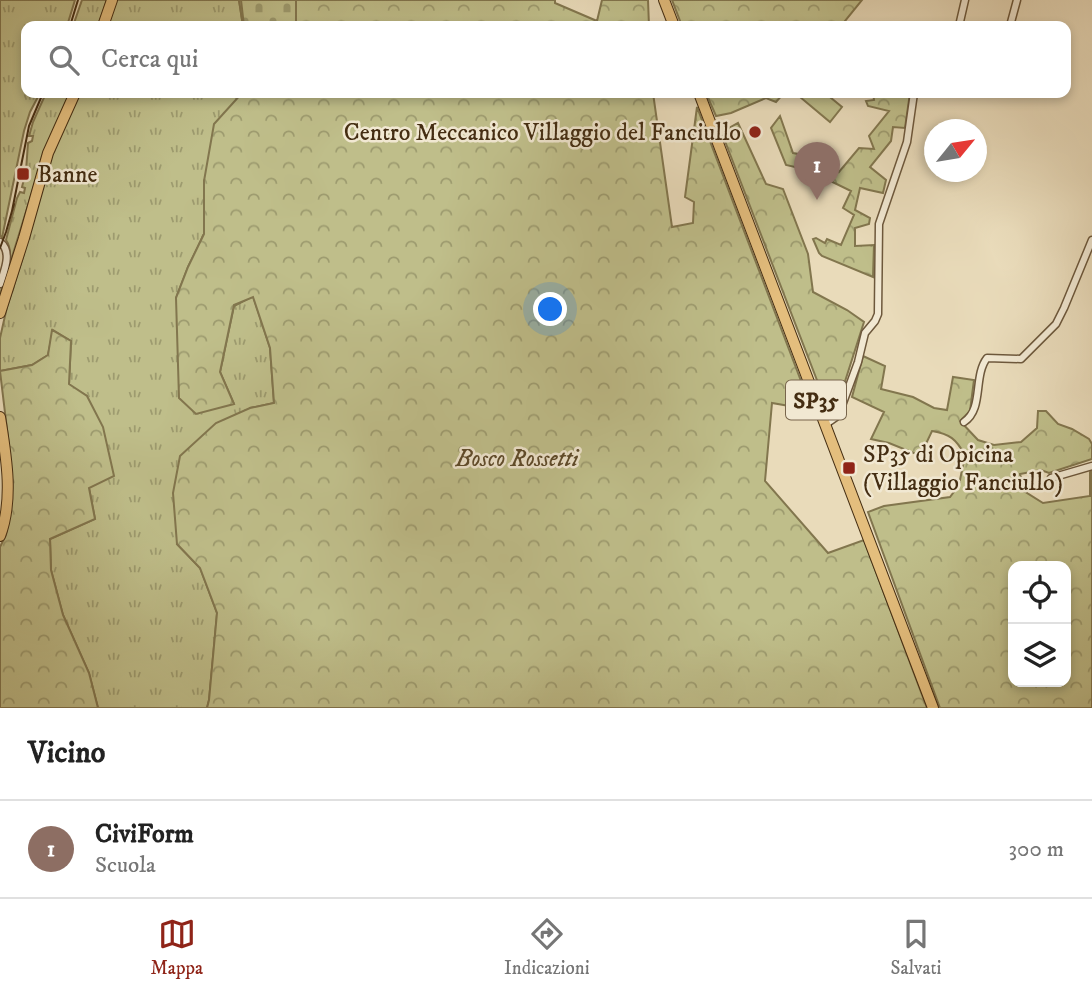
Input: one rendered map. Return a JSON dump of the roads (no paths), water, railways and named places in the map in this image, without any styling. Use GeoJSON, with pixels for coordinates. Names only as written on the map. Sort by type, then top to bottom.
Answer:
{"type":"FeatureCollection","features":[{"type":"Feature","properties":{"kind":"main road"},"geometry":{"type":"LineString","coordinates":[[105,21],[112,0]]}},
{"type":"Feature","properties":{"kind":"main road"},"geometry":{"type":"LineString","coordinates":[[664,0],[672,21]]}},
{"type":"Feature","properties":{"kind":"main road"},"geometry":{"type":"LineString","coordinates":[[0,313],[48,153],[73,98]]}},
{"type":"Feature","properties":{"kind":"main road","name":"SP35"},"geometry":{"type":"LineString","coordinates":[[701,98],[933,708]]}},
{"type":"Feature","properties":{"kind":"main road"},"geometry":{"type":"LineString","coordinates":[[0,417],[7,496],[5,521],[0,536]]}},
{"type":"Feature","properties":{"kind":"street"},"geometry":{"type":"LineString","coordinates":[[960,21],[965,0]]}},
{"type":"Feature","properties":{"kind":"street"},"geometry":{"type":"LineString","coordinates":[[1011,21],[1017,0]]}},
{"type":"Feature","properties":{"kind":"street"},"geometry":{"type":"LineString","coordinates":[[826,424],[836,417],[858,362],[865,333],[878,314],[879,224],[907,142],[913,98]]}},
{"type":"Feature","properties":{"kind":"street"},"geometry":{"type":"LineString","coordinates":[[964,422],[972,417],[974,411],[984,360],[1021,359],[1049,331],[1064,308],[1092,240]]}},
{"type":"Feature","properties":{"kind":"street"},"geometry":{"type":"LineString","coordinates":[[0,243],[7,250],[0,284]]}},
{"type":"Feature","properties":{"kind":"street"},"geometry":{"type":"LineString","coordinates":[[1051,478],[1092,466]]}},
{"type":"Feature","properties":{"kind":"tram line"},"geometry":{"type":"LineString","coordinates":[[72,21],[78,0]]}},
{"type":"Feature","properties":{"kind":"tram line"},"geometry":{"type":"LineString","coordinates":[[12,211],[29,126],[41,98]]}},
{"type":"Feature","properties":{"kind":"tram line"},"geometry":{"type":"LineString","coordinates":[[0,248],[14,204]]}},
{"type":"Feature","properties":{"kind":"place","name":"Centro Meccanico Villaggio del Fanciullo"},"geometry":{"type":"Point","coordinates":[755,132]}},
{"type":"Feature","properties":{"kind":"place","name":"Banne"},"geometry":{"type":"Point","coordinates":[23,174]}},
{"type":"Feature","properties":{"kind":"place","name":"CiviForm"},"geometry":{"type":"Point","coordinates":[817,200]}},
{"type":"Feature","properties":{"kind":"place","name":"SP35 di Opicina (Villaggio Fanciullo)"},"geometry":{"type":"Point","coordinates":[849,468]}},
{"type":"Feature","properties":{"kind":"park label","name":"Bosco Rossetti"},"geometry":{"type":"Point","coordinates":[517,458]}}]}
